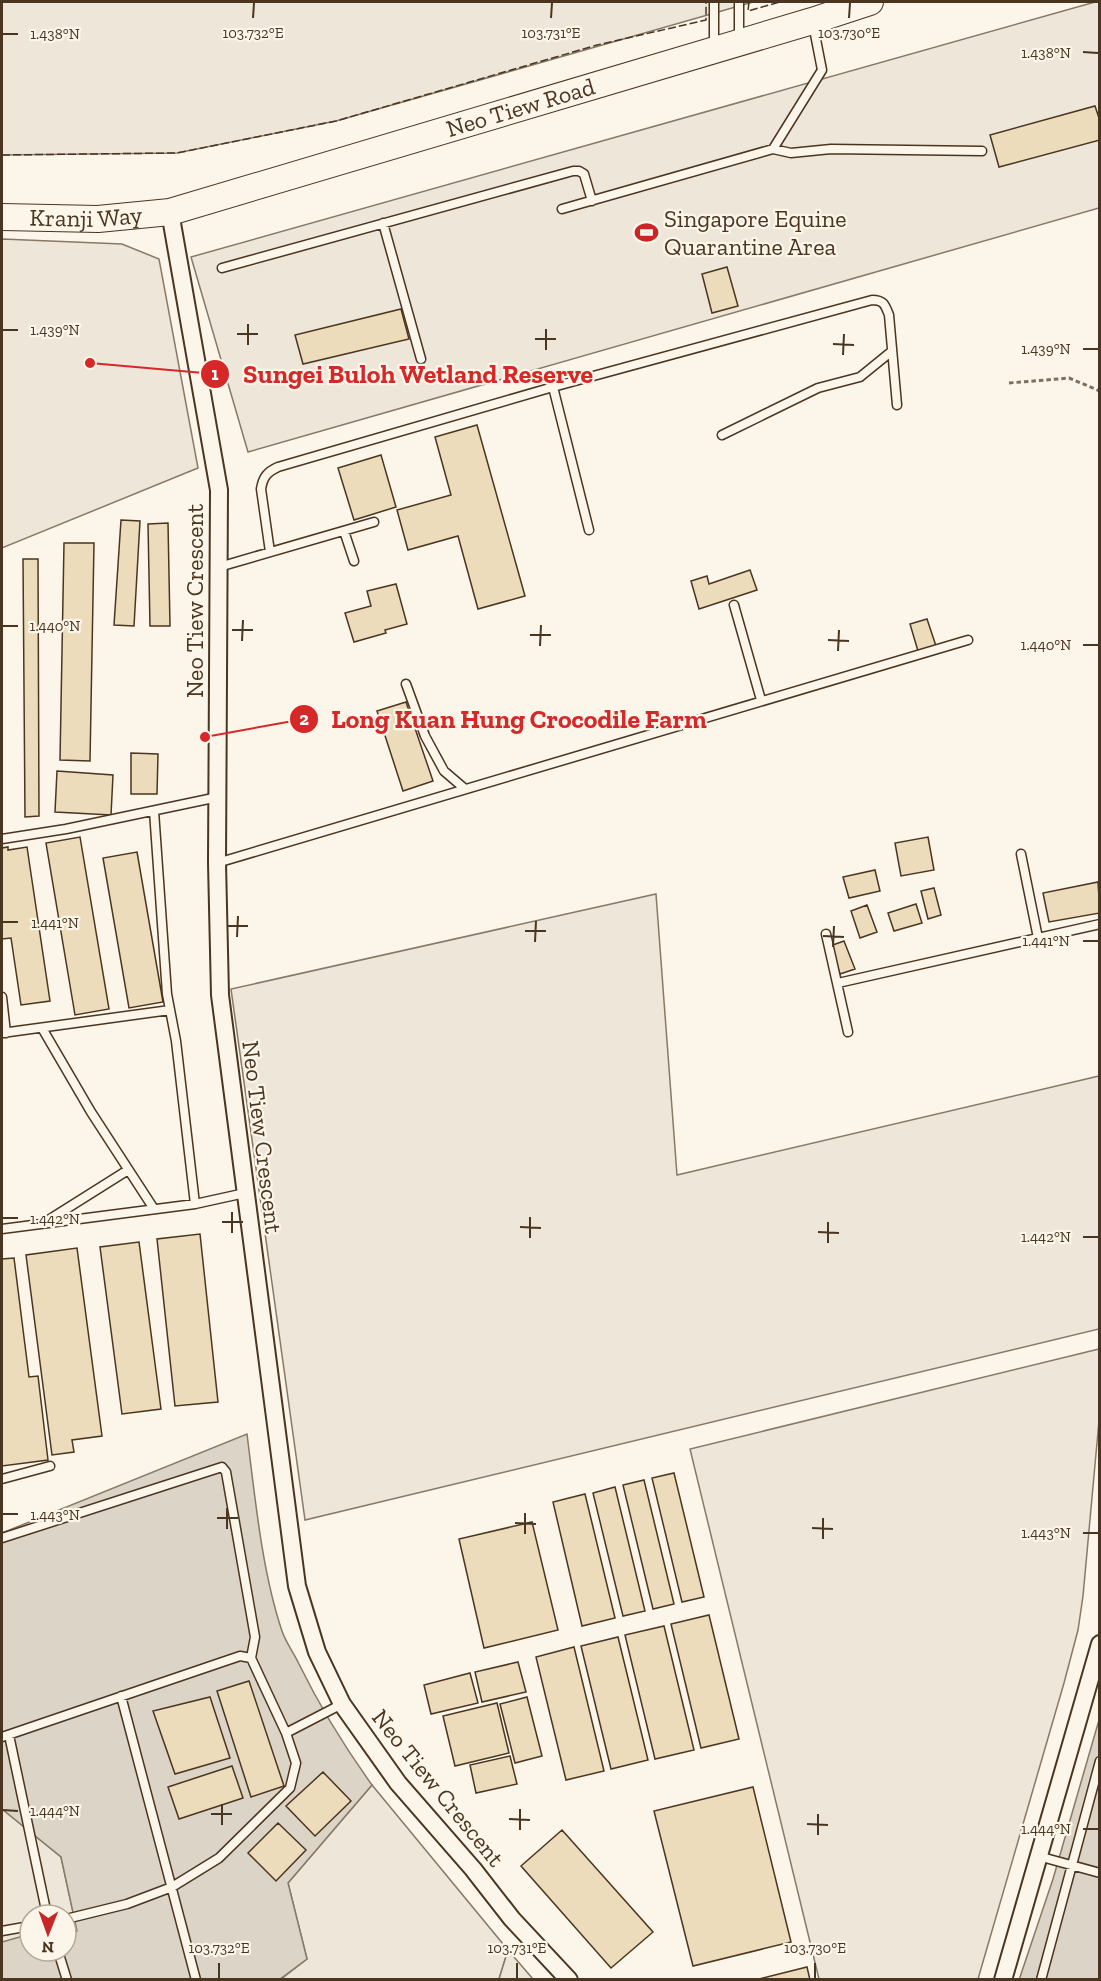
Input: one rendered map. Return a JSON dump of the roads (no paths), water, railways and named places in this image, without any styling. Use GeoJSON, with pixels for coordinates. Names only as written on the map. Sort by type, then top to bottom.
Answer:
{"type":"FeatureCollection","features":[{"type":"Feature","properties":{"kind":"main road","name":"Neo Tiew Road"},"geometry":{"type":"LineString","coordinates":[[170,212],[870,2]]}},
{"type":"Feature","properties":{"kind":"main road","name":"Kranji Way"},"geometry":{"type":"LineString","coordinates":[[2,217],[98,219],[170,212]]}},
{"type":"Feature","properties":{"kind":"street","name":"Neo Tiew Crescent"},"geometry":{"type":"LineString","coordinates":[[170,212],[219,490],[217,863],[220,995],[297,1586],[317,1652],[342,1704],[398,1784],[473,1869],[512,1919],[568,1980]]}},
{"type":"Feature","properties":{"kind":"street"},"geometry":{"type":"LineString","coordinates":[[1003,1980],[1100,1644]]}},
{"type":"Feature","properties":{"kind":"lane"},"geometry":{"type":"LineString","coordinates":[[714,2],[714,50]]}},
{"type":"Feature","properties":{"kind":"lane"},"geometry":{"type":"LineString","coordinates":[[739,2],[739,42]]}},
{"type":"Feature","properties":{"kind":"lane"},"geometry":{"type":"LineString","coordinates":[[773,149],[822,70],[812,21]]}},
{"type":"Feature","properties":{"kind":"lane"},"geometry":{"type":"LineString","coordinates":[[562,209],[773,149],[791,153],[831,149],[982,151]]}},
{"type":"Feature","properties":{"kind":"lane"},"geometry":{"type":"LineString","coordinates":[[222,268],[573,171],[584,174],[592,201]]}},
{"type":"Feature","properties":{"kind":"lane"},"geometry":{"type":"LineString","coordinates":[[383,223],[421,359]]}},
{"type":"Feature","properties":{"kind":"lane"},"geometry":{"type":"LineString","coordinates":[[270,552],[261,489],[262,479],[269,471],[278,467],[553,387],[872,300],[885,303],[889,315],[897,405]]}},
{"type":"Feature","properties":{"kind":"lane"},"geometry":{"type":"LineString","coordinates":[[722,435],[818,388],[860,377],[892,351]]}},
{"type":"Feature","properties":{"kind":"lane"},"geometry":{"type":"LineString","coordinates":[[553,387],[590,530]]}},
{"type":"Feature","properties":{"kind":"lane"},"geometry":{"type":"LineString","coordinates":[[219,567],[374,522]]}},
{"type":"Feature","properties":{"kind":"lane"},"geometry":{"type":"LineString","coordinates":[[344,531],[354,561]]}},
{"type":"Feature","properties":{"kind":"lane"},"geometry":{"type":"LineString","coordinates":[[735,605],[761,700]]}},
{"type":"Feature","properties":{"kind":"lane"},"geometry":{"type":"LineString","coordinates":[[217,863],[968,640]]}},
{"type":"Feature","properties":{"kind":"lane"},"geometry":{"type":"LineString","coordinates":[[406,684],[425,736],[444,771],[465,789]]}},
{"type":"Feature","properties":{"kind":"lane"},"geometry":{"type":"LineString","coordinates":[[2,839],[66,829],[218,797]]}},
{"type":"Feature","properties":{"kind":"lane"},"geometry":{"type":"LineString","coordinates":[[154,811],[167,994],[176,1041],[195,1204]]}},
{"type":"Feature","properties":{"kind":"lane"},"geometry":{"type":"LineString","coordinates":[[1021,855],[1038,938]]}},
{"type":"Feature","properties":{"kind":"lane"},"geometry":{"type":"LineString","coordinates":[[838,983],[1100,924]]}},
{"type":"Feature","properties":{"kind":"lane"},"geometry":{"type":"LineString","coordinates":[[826,934],[848,1032]]}},
{"type":"Feature","properties":{"kind":"lane"},"geometry":{"type":"LineString","coordinates":[[2,998],[4,1033],[170,1011]]}},
{"type":"Feature","properties":{"kind":"lane"},"geometry":{"type":"LineString","coordinates":[[42,1028],[91,1112],[154,1209]]}},
{"type":"Feature","properties":{"kind":"lane"},"geometry":{"type":"LineString","coordinates":[[45,1223],[128,1170]]}},
{"type":"Feature","properties":{"kind":"lane"},"geometry":{"type":"LineString","coordinates":[[2,1229],[195,1204],[245,1193]]}},
{"type":"Feature","properties":{"kind":"lane"},"geometry":{"type":"LineString","coordinates":[[2,1479],[50,1467]]}},
{"type":"Feature","properties":{"kind":"lane"},"geometry":{"type":"LineString","coordinates":[[2,1538],[222,1467],[226,1472],[255,1637],[251,1658],[286,1733],[296,1763],[290,1788],[219,1858],[172,1887],[127,1904],[78,1916]]}},
{"type":"Feature","properties":{"kind":"lane"},"geometry":{"type":"LineString","coordinates":[[44,1903],[5,1736],[240,1656],[251,1658]]}},
{"type":"Feature","properties":{"kind":"lane"},"geometry":{"type":"LineString","coordinates":[[121,1696],[196,1980]]}},
{"type":"Feature","properties":{"kind":"lane"},"geometry":{"type":"LineString","coordinates":[[286,1733],[342,1704]]}},
{"type":"Feature","properties":{"kind":"lane"},"geometry":{"type":"LineString","coordinates":[[1041,1980],[1070,1865],[1100,1761]]}},
{"type":"Feature","properties":{"kind":"lane"},"geometry":{"type":"LineString","coordinates":[[1038,1856],[1100,1873]]}},
{"type":"Feature","properties":{"kind":"lane"},"geometry":{"type":"LineString","coordinates":[[2,1930],[18,1928]]}},
{"type":"Feature","properties":{"kind":"lane"},"geometry":{"type":"LineString","coordinates":[[61,1963],[67,1980]]}},
{"type":"Feature","properties":{"kind":"place","name":"Singapore Equine Quarantine Area"},"geometry":{"type":"Point","coordinates":[646,233]}},
{"type":"Feature","properties":{"kind":"place","name":"Sungei Buloh Wetland Reserve"},"geometry":{"type":"Point","coordinates":[90,363]}},
{"type":"Feature","properties":{"kind":"place","name":"Long Kuan Hung Crocodile Farm"},"geometry":{"type":"Point","coordinates":[205,737]}}]}
